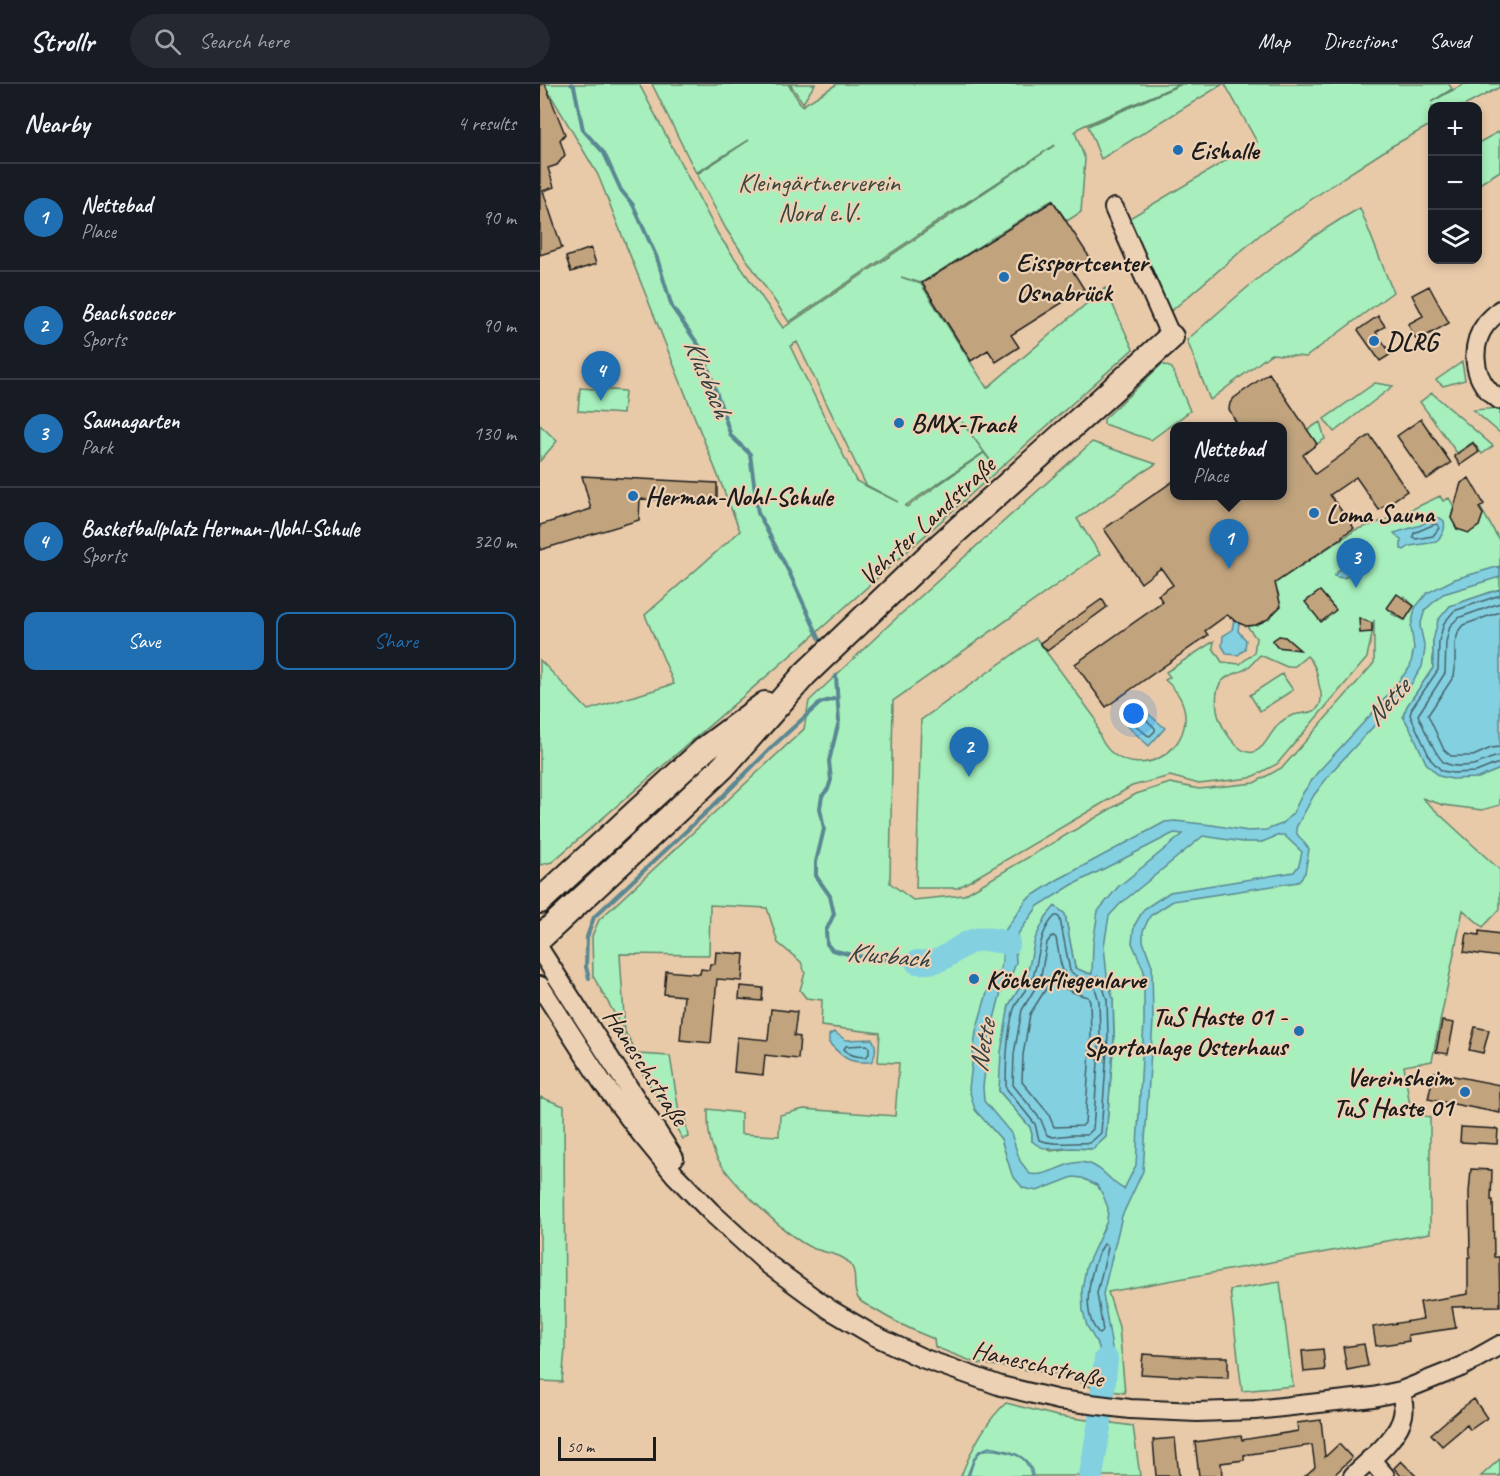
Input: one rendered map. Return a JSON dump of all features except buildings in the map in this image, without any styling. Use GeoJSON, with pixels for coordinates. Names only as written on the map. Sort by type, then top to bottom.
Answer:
{"type":"FeatureCollection","features":[{"type":"Feature","properties":{"kind":"main road","name":"Vehrter Landstraße"},"geometry":{"type":"LineString","coordinates":[[540,938],[723,767],[805,674],[934,551],[1171,337]]}},
{"type":"Feature","properties":{"kind":"main road","name":"Vehrter Landstraße"},"geometry":{"type":"LineString","coordinates":[[540,902],[706,747],[805,674]]}},
{"type":"Feature","properties":{"kind":"street","name":"Vehrter Landstraße"},"geometry":{"type":"LineString","coordinates":[[1114,208],[1171,337]]}},
{"type":"Feature","properties":{"kind":"street"},"geometry":{"type":"LineString","coordinates":[[1500,310],[1477,340],[1475,353],[1479,374],[1488,391],[1500,400]]}},
{"type":"Feature","properties":{"kind":"street","name":"Haneschstraße"},"geometry":{"type":"LineString","coordinates":[[540,950],[711,1212]]}},
{"type":"Feature","properties":{"kind":"street","name":"Haneschstraße"},"geometry":{"type":"LineString","coordinates":[[540,986],[602,1082],[675,1175],[711,1212],[769,1265],[829,1309],[873,1335],[922,1358],[972,1377],[1030,1394],[1112,1408],[1197,1412],[1255,1410],[1401,1391],[1461,1367],[1500,1345]]}},
{"type":"Feature","properties":{"kind":"street"},"geometry":{"type":"LineString","coordinates":[[1353,1476],[1392,1437],[1401,1424],[1404,1412],[1401,1391]]}},
{"type":"Feature","properties":{"kind":"street"},"geometry":{"type":"LineString","coordinates":[[1370,1459],[1385,1476]]}},
{"type":"Feature","properties":{"kind":"green space","name":"Kleingärtnerverein Nord e.V."},"geometry":{"type":"Polygon","coordinates":[[[544,84],[639,84],[718,234],[783,328],[1055,145],[789,322],[726,229],[697,174],[749,140],[696,173],[652,84],[788,84],[802,106],[837,84],[1180,84],[1081,127],[1075,132],[1085,159],[1081,212],[1067,221],[1052,200],[921,283],[901,277],[921,284],[987,388],[1105,288],[1133,349],[806,642],[552,862],[540,865],[540,660],[588,710],[674,684],[645,615],[740,531],[598,175],[544,84]],[[797,342],[790,346],[856,481],[898,502],[866,485],[797,342]],[[962,422],[984,452],[905,506],[907,507],[984,453],[993,464],[962,422]]]}},
{"type":"Feature","properties":{"kind":"green space"},"geometry":{"type":"Polygon","coordinates":[[[790,84],[815,84],[803,103],[790,84]]]}},
{"type":"Feature","properties":{"kind":"green space"},"geometry":{"type":"Polygon","coordinates":[[[1182,84],[1223,84],[1101,159],[1088,126],[1182,84]]]}},
{"type":"Feature","properties":{"kind":"green space"},"geometry":{"type":"Polygon","coordinates":[[[1225,84],[1449,84],[1452,89],[1428,102],[1428,126],[1392,146],[1261,234],[1170,312],[1128,219],[1257,142],[1225,84]]]}},
{"type":"Feature","properties":{"kind":"green space"},"geometry":{"type":"Polygon","coordinates":[[[1464,84],[1500,84],[1500,87],[1472,102],[1431,102],[1464,84]]]}},
{"type":"Feature","properties":{"kind":"green space"},"geometry":{"type":"Polygon","coordinates":[[[1500,131],[1500,171],[1482,182],[1482,156],[1482,141],[1500,131]]]}},
{"type":"Feature","properties":{"kind":"green space"},"geometry":{"type":"Polygon","coordinates":[[[1360,208],[1393,292],[1306,357],[1271,354],[1210,400],[1187,340],[1291,252],[1360,208]]]}},
{"type":"Feature","properties":{"kind":"green space"},"geometry":{"type":"Polygon","coordinates":[[[1462,362],[1465,380],[1443,386],[1436,380],[1462,362]]]}},
{"type":"Feature","properties":{"kind":"green space"},"geometry":{"type":"Polygon","coordinates":[[[1162,364],[1172,368],[1190,411],[1175,422],[1170,422],[1170,426],[1151,440],[1104,424],[1104,419],[1162,364]]]}},
{"type":"Feature","properties":{"kind":"green space"},"geometry":{"type":"Polygon","coordinates":[[[1375,383],[1393,386],[1334,432],[1324,419],[1375,383]]]}},
{"type":"Feature","properties":{"kind":"green space"},"geometry":{"type":"Polygon","coordinates":[[[580,388],[625,391],[623,414],[578,411],[580,388]]]}},
{"type":"Feature","properties":{"kind":"green space"},"geometry":{"type":"Polygon","coordinates":[[[1432,393],[1493,446],[1482,454],[1473,442],[1457,453],[1420,402],[1432,393]]]}},
{"type":"Feature","properties":{"kind":"green space"},"geometry":{"type":"Polygon","coordinates":[[[1500,408],[1500,433],[1473,410],[1500,408]]]}},
{"type":"Feature","properties":{"kind":"green space"},"geometry":{"type":"Polygon","coordinates":[[[1320,422],[1325,439],[1317,444],[1307,430],[1320,422]]]}},
{"type":"Feature","properties":{"kind":"green space"},"geometry":{"type":"Polygon","coordinates":[[[540,425],[557,441],[540,461],[540,425]]]}},
{"type":"Feature","properties":{"kind":"green space"},"geometry":{"type":"Polygon","coordinates":[[[1092,442],[1156,464],[1077,519],[1100,554],[893,701],[890,883],[913,900],[964,895],[1136,794],[1170,783],[1199,789],[1254,783],[1283,767],[1374,663],[1374,620],[1367,658],[1277,764],[1250,778],[1199,784],[1170,776],[1132,786],[958,888],[916,888],[921,720],[1036,638],[1095,718],[1106,747],[1124,760],[1136,763],[1148,762],[1169,752],[1183,732],[1185,714],[1183,703],[1174,688],[1165,680],[1170,677],[1166,672],[1214,641],[1213,648],[1222,662],[1240,664],[1254,653],[1256,638],[1247,626],[1266,620],[1278,606],[1278,592],[1269,587],[1355,530],[1400,515],[1440,496],[1443,501],[1449,498],[1454,507],[1451,518],[1457,529],[1469,532],[1479,526],[1482,514],[1480,507],[1500,541],[1500,589],[1450,606],[1433,641],[1433,668],[1407,706],[1403,716],[1413,734],[1478,778],[1500,769],[1500,805],[1482,810],[1443,805],[1422,798],[1500,870],[1500,909],[1483,927],[1463,910],[1432,1061],[1404,1066],[1411,1113],[1430,1117],[1430,1233],[1108,1292],[1119,1327],[1125,1393],[1093,1388],[1066,1375],[976,1363],[935,1347],[934,1339],[902,1325],[861,1301],[856,1293],[854,1272],[849,1262],[801,1242],[773,1220],[721,1164],[711,1143],[708,1109],[741,1113],[741,1134],[779,1136],[780,1115],[804,1109],[895,1116],[899,1063],[878,1062],[880,1033],[821,1026],[822,1000],[806,998],[800,990],[805,973],[801,962],[778,943],[767,908],[710,905],[709,955],[620,954],[625,1032],[593,976],[592,936],[599,920],[804,729],[809,701],[891,623],[1092,442]],[[1404,596],[1392,614],[1404,620],[1414,606],[1404,596]],[[1260,655],[1252,664],[1223,681],[1218,687],[1216,703],[1223,727],[1242,750],[1248,752],[1258,750],[1285,719],[1315,710],[1320,703],[1321,696],[1316,669],[1307,656],[1295,666],[1287,667],[1260,655]],[[1055,907],[1046,917],[1027,976],[1009,1005],[999,1091],[1030,1127],[1032,1141],[1051,1151],[1072,1148],[1093,1149],[1106,1137],[1114,1037],[1113,999],[1107,976],[1087,973],[1075,968],[1065,915],[1055,907]]]}},
{"type":"Feature","properties":{"kind":"green space"},"geometry":{"type":"Polygon","coordinates":[[[1282,674],[1293,690],[1260,711],[1250,695],[1282,674]]]}},
{"type":"Feature","properties":{"kind":"green space"},"geometry":{"type":"Polygon","coordinates":[[[625,1032],[638,1054],[670,1056],[679,1112],[684,1112],[688,1137],[683,1139],[622,1040],[625,1032]]]}},
{"type":"Feature","properties":{"kind":"green space"},"geometry":{"type":"Polygon","coordinates":[[[540,1097],[564,1106],[565,1349],[562,1382],[540,1381],[540,1097]]]}},
{"type":"Feature","properties":{"kind":"green space"},"geometry":{"type":"Polygon","coordinates":[[[1280,1282],[1293,1386],[1242,1391],[1230,1290],[1280,1282]]]}},
{"type":"Feature","properties":{"kind":"green space"},"geometry":{"type":"Polygon","coordinates":[[[1006,1403],[1057,1416],[1095,1421],[1086,1476],[961,1476],[979,1437],[1006,1403]]]}},
{"type":"Feature","properties":{"kind":"green space"},"geometry":{"type":"Polygon","coordinates":[[[1105,1422],[1133,1426],[1140,1476],[1097,1476],[1105,1422]]]}},
{"type":"Feature","properties":{"kind":"green space"},"geometry":{"type":"Polygon","coordinates":[[[1500,1459],[1500,1476],[1481,1476],[1500,1459]]]}},
{"type":"Feature","properties":{"kind":"water"},"geometry":{"type":"Polygon","coordinates":[[[1433,518],[1440,518],[1444,521],[1443,533],[1436,542],[1401,549],[1401,540],[1394,533],[1421,525],[1433,518]]]}},
{"type":"Feature","properties":{"kind":"water"},"geometry":{"type":"Polygon","coordinates":[[[1353,554],[1357,563],[1354,573],[1344,578],[1334,576],[1353,554]]]}},
{"type":"Feature","properties":{"kind":"water"},"geometry":{"type":"Polygon","coordinates":[[[1500,566],[1500,577],[1443,594],[1425,610],[1420,626],[1425,649],[1422,667],[1408,689],[1334,769],[1314,795],[1296,828],[1297,834],[1309,849],[1305,873],[1298,882],[1173,901],[1150,916],[1143,931],[1143,941],[1152,966],[1153,1021],[1143,1171],[1122,1216],[1103,1294],[1112,1348],[1109,1391],[1097,1389],[1099,1347],[1087,1326],[1083,1311],[1082,1290],[1086,1267],[1107,1221],[1108,1208],[1103,1195],[1097,1185],[1082,1178],[1073,1177],[1037,1191],[1023,1188],[1012,1175],[1001,1139],[975,1110],[969,1089],[976,1031],[989,986],[999,972],[1002,962],[1006,929],[1027,899],[1057,880],[1165,822],[1212,825],[1248,831],[1266,830],[1282,824],[1293,813],[1317,773],[1377,708],[1410,667],[1414,648],[1411,627],[1415,608],[1427,593],[1455,579],[1500,566]],[[1174,833],[1072,885],[1038,906],[1018,934],[1015,942],[1016,963],[1001,992],[989,1038],[983,1087],[984,1101],[1011,1133],[1020,1161],[1030,1174],[1045,1173],[1082,1162],[1095,1166],[1124,1189],[1136,1165],[1144,1022],[1144,971],[1132,943],[1134,926],[1144,909],[1170,892],[1294,872],[1299,865],[1302,852],[1284,835],[1262,842],[1243,842],[1203,836],[1120,904],[1109,916],[1104,946],[1107,976],[1113,999],[1114,1037],[1106,1137],[1093,1149],[1052,1149],[1037,1145],[1032,1141],[1030,1127],[999,1091],[1001,1052],[1009,1005],[1027,976],[1035,939],[1046,917],[1055,906],[1065,914],[1075,968],[1092,974],[1093,944],[1098,911],[1118,887],[1183,834],[1174,833]]]}},
{"type":"Feature","properties":{"kind":"water"},"geometry":{"type":"Polygon","coordinates":[[[1500,589],[1500,769],[1478,778],[1452,779],[1439,776],[1426,763],[1403,716],[1407,706],[1433,668],[1433,641],[1438,620],[1450,606],[1500,589]]]}},
{"type":"Feature","properties":{"kind":"water"},"geometry":{"type":"Polygon","coordinates":[[[1234,619],[1239,623],[1238,631],[1246,640],[1245,649],[1238,655],[1227,654],[1222,646],[1223,636],[1232,630],[1234,619]]]}},
{"type":"Feature","properties":{"kind":"water"},"geometry":{"type":"Polygon","coordinates":[[[1139,706],[1165,728],[1149,746],[1124,723],[1139,706]]]}},
{"type":"Feature","properties":{"kind":"water"},"geometry":{"type":"Polygon","coordinates":[[[834,1032],[846,1040],[872,1039],[875,1050],[871,1062],[852,1061],[843,1056],[829,1043],[829,1035],[834,1032]]]}},
{"type":"Feature","properties":{"kind":"water"},"geometry":{"type":"Polygon","coordinates":[[[1095,1421],[1105,1422],[1097,1476],[1086,1476],[1095,1421]]]}},
{"type":"Feature","properties":{"kind":"water"},"geometry":{"type":"Polygon","coordinates":[[[989,1447],[1017,1454],[1028,1463],[1033,1476],[1020,1457],[1003,1451],[986,1450],[977,1455],[969,1476],[967,1476],[974,1458],[979,1451],[989,1447]]]}},
{"type":"Feature","properties":{"kind":"waterway","name":"Klusbach"},"geometry":{"type":"LineString","coordinates":[[571,84],[574,86],[583,130],[604,153],[621,190],[633,205],[657,258],[672,307],[702,350],[731,436],[750,454],[758,513],[789,572],[821,642]]}},
{"type":"Feature","properties":{"kind":"waterway","name":"Klusbach"},"geometry":{"type":"LineString","coordinates":[[836,676],[839,721],[829,761],[831,780],[822,796],[820,808],[824,829],[816,862],[816,876],[830,896],[834,914],[826,931],[827,944],[832,950],[856,956],[917,962]]}},
{"type":"Feature","properties":{"kind":"waterway"},"geometry":{"type":"LineString","coordinates":[[589,978],[586,967],[587,937],[594,917],[820,703],[837,698]]}},
{"type":"Feature","properties":{"kind":"waterway","name":"Klusbach"},"geometry":{"type":"LineString","coordinates":[[917,962],[941,959],[979,939],[1008,943]]}},
{"type":"Feature","properties":{"kind":"waterway","name":"Nette"},"geometry":{"type":"LineString","coordinates":[[1091,1476],[1100,1421],[1106,1359]]}},
{"type":"Feature","properties":{"kind":"place","name":"Eishalle"},"geometry":{"type":"Point","coordinates":[1178,150]}},
{"type":"Feature","properties":{"kind":"place","name":"Eissportcenter Osnabrück"},"geometry":{"type":"Point","coordinates":[1004,277]}},
{"type":"Feature","properties":{"kind":"place","name":"DLRG"},"geometry":{"type":"Point","coordinates":[1374,341]}},
{"type":"Feature","properties":{"kind":"place","name":"Basketballplatz Herman-Nohl-Schule"},"geometry":{"type":"Point","coordinates":[601,401]}},
{"type":"Feature","properties":{"kind":"place","name":"BMX-Track"},"geometry":{"type":"Point","coordinates":[899,423]}},
{"type":"Feature","properties":{"kind":"place","name":"Herman-Nohl-Schule"},"geometry":{"type":"Point","coordinates":[633,496]}},
{"type":"Feature","properties":{"kind":"place","name":"Loma Sauna"},"geometry":{"type":"Point","coordinates":[1314,513]}},
{"type":"Feature","properties":{"kind":"place","name":"Nettebad"},"geometry":{"type":"Point","coordinates":[1229,569]}},
{"type":"Feature","properties":{"kind":"place","name":"Saunagarten"},"geometry":{"type":"Point","coordinates":[1356,588]}},
{"type":"Feature","properties":{"kind":"place","name":"Beachsoccer"},"geometry":{"type":"Point","coordinates":[969,777]}},
{"type":"Feature","properties":{"kind":"place","name":"Köcherfliegenlarve"},"geometry":{"type":"Point","coordinates":[974,979]}},
{"type":"Feature","properties":{"kind":"place","name":"TuS Haste 01 - Sportanlage Osterhaus"},"geometry":{"type":"Point","coordinates":[1299,1031]}},
{"type":"Feature","properties":{"kind":"place","name":"Vereinsheim TuS Haste 01"},"geometry":{"type":"Point","coordinates":[1465,1092]}}]}
